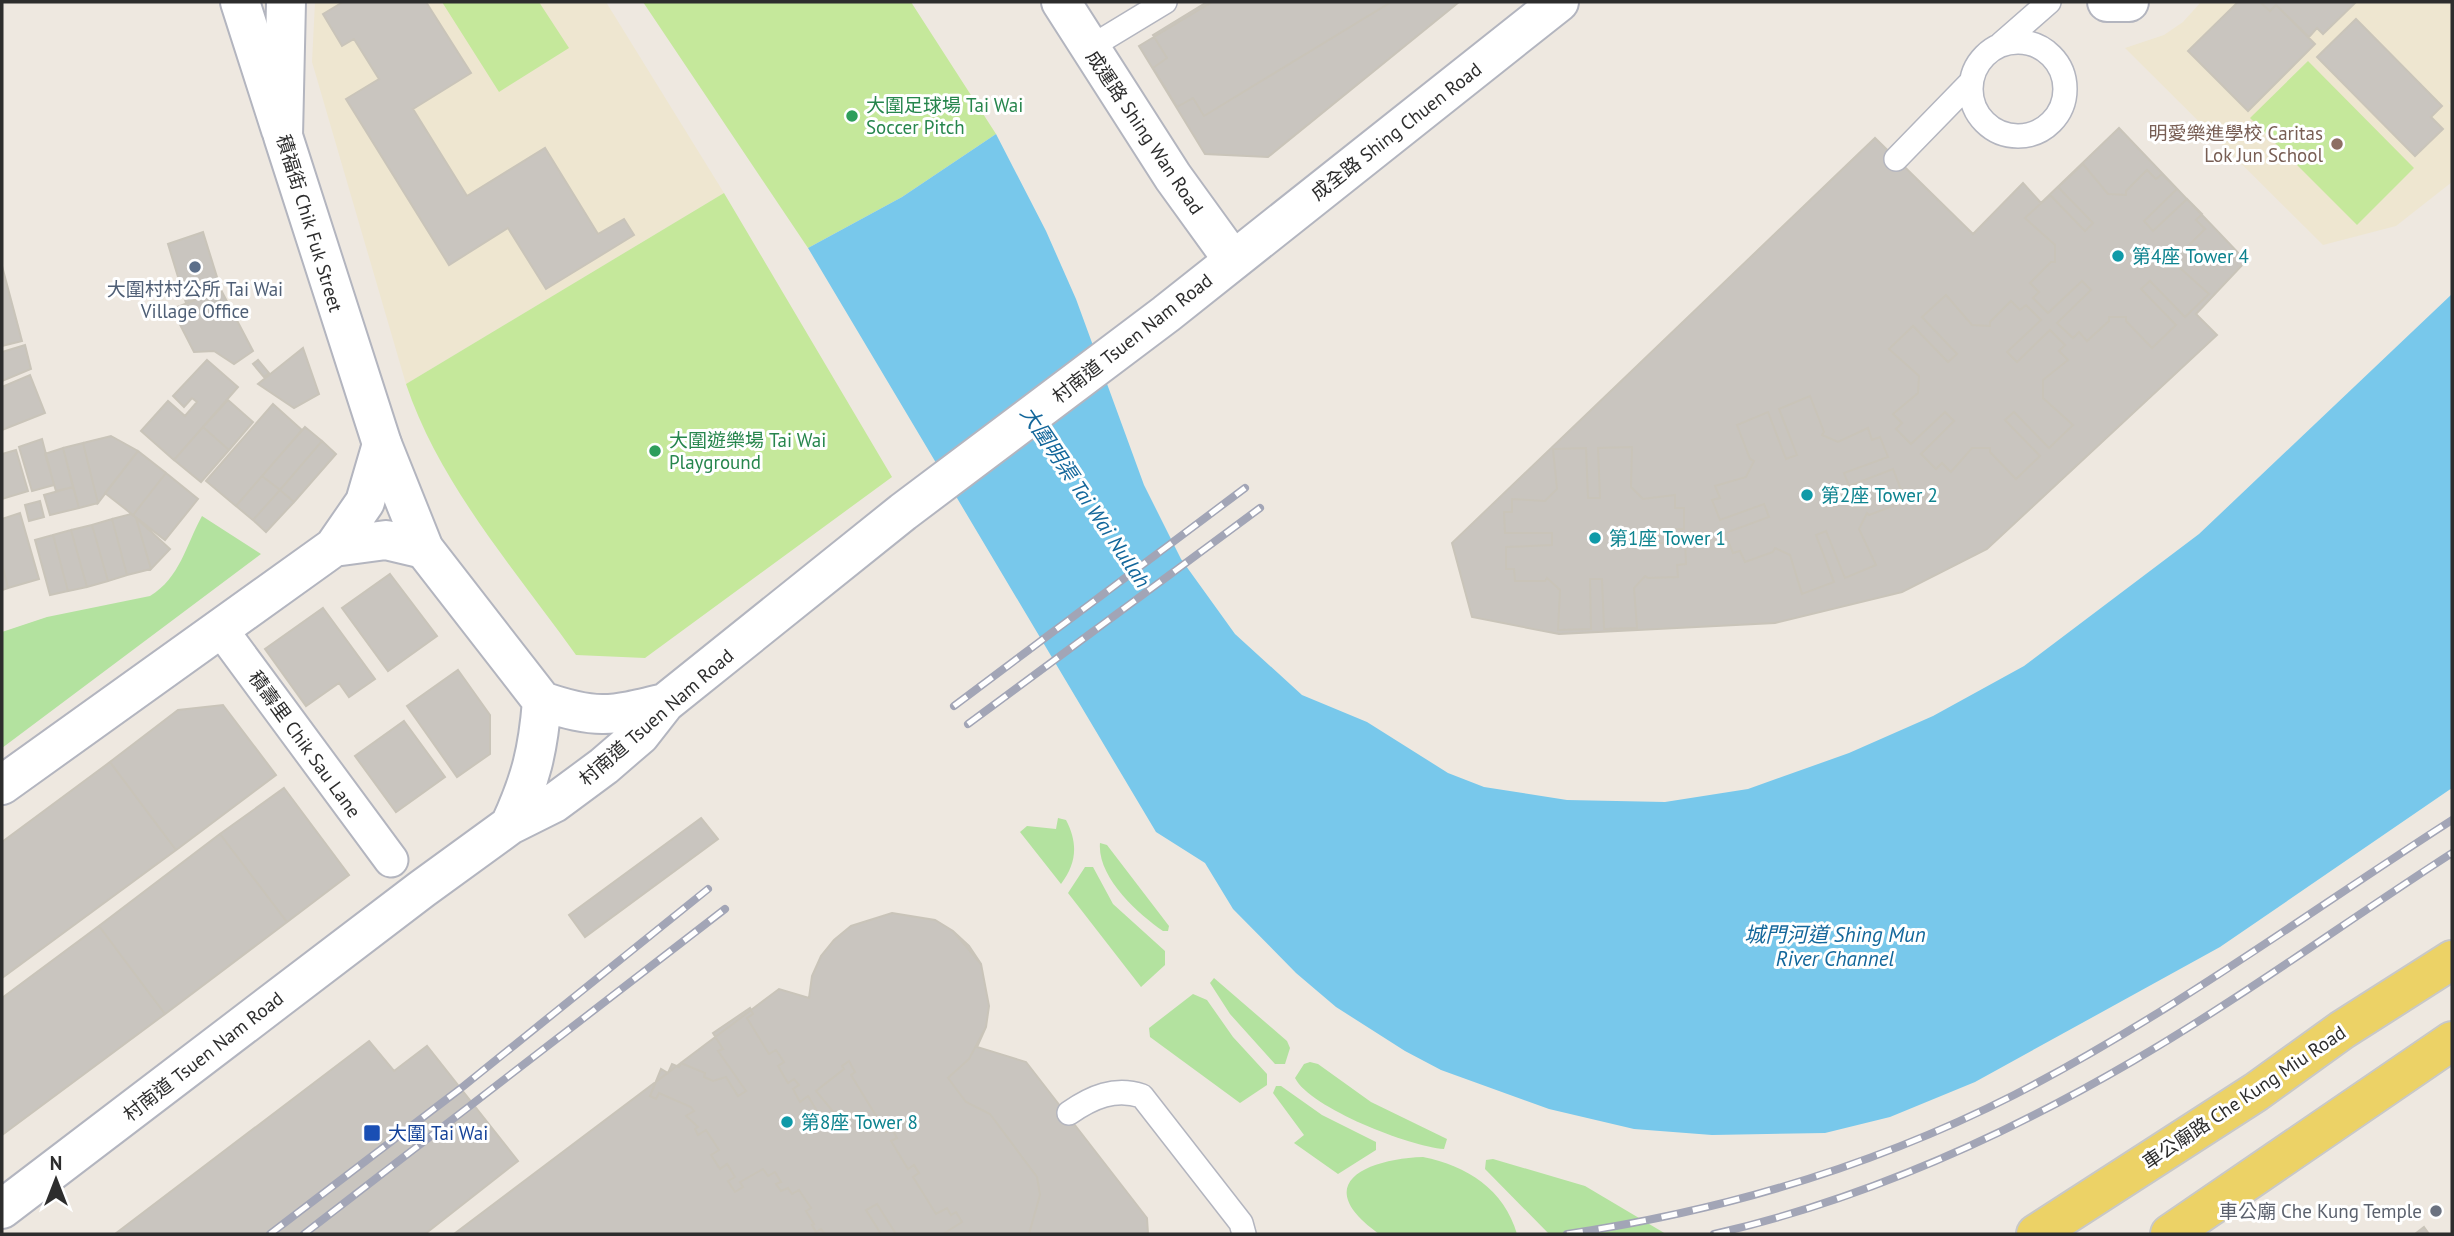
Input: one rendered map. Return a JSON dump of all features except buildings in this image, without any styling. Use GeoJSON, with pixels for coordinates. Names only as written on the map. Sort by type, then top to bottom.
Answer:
{"type":"FeatureCollection","features":[{"type":"Feature","properties":{"kind":"main road","name":"車公廟路 Che Kung Miu Road"},"geometry":{"type":"LineString","coordinates":[[2036,1234],[2256,1092],[2342,1030],[2452,960]]}},
{"type":"Feature","properties":{"kind":"main road"},"geometry":{"type":"LineString","coordinates":[[2170,1234],[2452,1041]]}},
{"type":"Feature","properties":{"kind":"street","name":"積福街 Chik Fuk Street"},"geometry":{"type":"LineString","coordinates":[[240,2],[382,444],[424,549],[542,701]]}},
{"type":"Feature","properties":{"kind":"street"},"geometry":{"type":"LineString","coordinates":[[282,136],[286,2]]}},
{"type":"Feature","properties":{"kind":"street","name":"成運路 Shing Wan Road"},"geometry":{"type":"LineString","coordinates":[[1061,2],[1173,177],[1233,260]]}},
{"type":"Feature","properties":{"kind":"street","name":"成全路 Shing Chuen Road"},"geometry":{"type":"LineString","coordinates":[[1233,260],[1559,2]]}},
{"type":"Feature","properties":{"kind":"street"},"geometry":{"type":"LineString","coordinates":[[2107,2],[2129,2]]}},
{"type":"Feature","properties":{"kind":"street","name":"村南道 Tsuen Nam Road"},"geometry":{"type":"LineString","coordinates":[[2,1209],[510,825],[554,803],[604,766],[640,736],[665,703],[903,512],[1166,314],[1233,260]]}},
{"type":"Feature","properties":{"kind":"street"},"geometry":{"type":"LineString","coordinates":[[2,785],[334,547],[365,502],[382,444]]}},
{"type":"Feature","properties":{"kind":"street"},"geometry":{"type":"LineString","coordinates":[[334,547],[386,540],[424,549]]}},
{"type":"Feature","properties":{"kind":"street","name":"積壽里 Chik Sau Lane"},"geometry":{"type":"LineString","coordinates":[[219,627],[391,860]]}},
{"type":"Feature","properties":{"kind":"street"},"geometry":{"type":"LineString","coordinates":[[510,825],[530,780],[539,739],[542,701],[567,710],[610,716],[665,703]]}},
{"type":"Feature","properties":{"kind":"lane"},"geometry":{"type":"LineString","coordinates":[[1089,48],[1165,2]]}},
{"type":"Feature","properties":{"kind":"lane"},"geometry":{"type":"LineString","coordinates":[[1896,159],[1970,83],[1981,60],[2049,2]]}},
{"type":"Feature","properties":{"kind":"lane"},"geometry":{"type":"LineString","coordinates":[[1970,83],[1971,100],[1977,114],[2000,133],[2015,137],[2030,135],[2044,129],[2057,118],[2064,102],[2066,84],[2061,68],[2050,54],[2036,44],[2019,41],[2001,44]]}},
{"type":"Feature","properties":{"kind":"lane"},"geometry":{"type":"LineString","coordinates":[[1069,1113],[1107,1093],[1128,1091],[1142,1096],[1241,1223],[1244,1234]]}},
{"type":"Feature","properties":{"kind":"shaded area"},"geometry":{"type":"Polygon","coordinates":[[[315,2],[606,2],[724,193],[406,384],[312,62],[315,2]]]}},
{"type":"Feature","properties":{"kind":"shaded area","name":"明愛樂進學校 Caritas Lok Jun School"},"geometry":{"type":"Polygon","coordinates":[[[2201,2],[2452,2],[2452,105],[2447,100],[2452,107],[2452,182],[2396,226],[2323,245],[2125,48],[2164,35],[2183,22],[2201,2]]]}},
{"type":"Feature","properties":{"kind":"green space"},"geometry":{"type":"Polygon","coordinates":[[[442,2],[539,2],[569,48],[499,92],[442,2]]]}},
{"type":"Feature","properties":{"kind":"green space","name":"大圍足球場 Tai Wai Soccer Pitch"},"geometry":{"type":"Polygon","coordinates":[[[643,2],[911,2],[996,134],[902,197],[808,248],[643,2]]]}},
{"type":"Feature","properties":{"kind":"green space"},"geometry":{"type":"Polygon","coordinates":[[[2308,61],[2414,168],[2357,225],[2250,118],[2308,61]]]}},
{"type":"Feature","properties":{"kind":"green space","name":"大圍遊樂場 Tai Wai Playground"},"geometry":{"type":"Polygon","coordinates":[[[724,193],[892,477],[645,658],[576,655],[458,491],[438,457],[406,384],[724,193]]]}},
{"type":"Feature","properties":{"kind":"green space"},"geometry":{"type":"Polygon","coordinates":[[[202,516],[261,554],[2,748],[2,632],[47,617],[150,596],[169,580],[202,516]]]}},
{"type":"Feature","properties":{"kind":"green space"},"geometry":{"type":"Polygon","coordinates":[[[1058,818],[1066,820],[1074,845],[1073,861],[1061,884],[1020,832],[1027,826],[1056,829],[1058,818]]]}},
{"type":"Feature","properties":{"kind":"green space"},"geometry":{"type":"Polygon","coordinates":[[[1100,843],[1107,845],[1169,926],[1168,931],[1163,931],[1153,924],[1121,893],[1105,869],[1100,843]]]}},
{"type":"Feature","properties":{"kind":"green space"},"geometry":{"type":"Polygon","coordinates":[[[1085,867],[1093,867],[1113,904],[1165,951],[1165,965],[1141,987],[1068,893],[1085,867]]]}},
{"type":"Feature","properties":{"kind":"green space"},"geometry":{"type":"Polygon","coordinates":[[[1214,978],[1287,1041],[1290,1048],[1285,1064],[1275,1064],[1230,1014],[1210,983],[1214,978]]]}},
{"type":"Feature","properties":{"kind":"green space"},"geometry":{"type":"Polygon","coordinates":[[[1193,994],[1207,1000],[1233,1037],[1267,1074],[1267,1085],[1240,1103],[1150,1037],[1149,1028],[1193,994]]]}},
{"type":"Feature","properties":{"kind":"green space"},"geometry":{"type":"Polygon","coordinates":[[[1304,1064],[1318,1064],[1371,1102],[1447,1139],[1444,1149],[1386,1134],[1320,1101],[1304,1090],[1295,1078],[1304,1064]]]}},
{"type":"Feature","properties":{"kind":"green space"},"geometry":{"type":"Polygon","coordinates":[[[1276,1086],[1281,1086],[1322,1115],[1376,1142],[1376,1150],[1338,1174],[1294,1143],[1304,1135],[1273,1093],[1276,1086]]]}},
{"type":"Feature","properties":{"kind":"green space"},"geometry":{"type":"Polygon","coordinates":[[[1423,1157],[1454,1166],[1482,1182],[1503,1204],[1517,1234],[1379,1234],[1358,1216],[1348,1201],[1347,1188],[1353,1178],[1382,1163],[1423,1157]]]}},
{"type":"Feature","properties":{"kind":"green space"},"geometry":{"type":"Polygon","coordinates":[[[1493,1159],[1585,1186],[1666,1234],[1549,1234],[1485,1169],[1486,1160],[1493,1159]]]}},
{"type":"Feature","properties":{"kind":"water","name":"城門河道 Shing Mun River Channel"},"geometry":{"type":"Polygon","coordinates":[[[996,134],[1046,231],[1076,299],[1144,485],[1181,559],[1235,634],[1302,695],[1367,722],[1448,773],[1484,787],[1567,800],[1665,802],[1748,789],[1849,753],[1933,716],[2024,666],[2199,534],[2452,294],[2452,788],[2220,947],[1975,1082],[1890,1117],[1825,1133],[1712,1135],[1634,1129],[1549,1109],[1441,1070],[1405,1051],[1336,1007],[1296,973],[1233,909],[1205,863],[1156,832],[808,248],[902,197],[996,134]]]}},
{"type":"Feature","properties":{"kind":"railway"},"geometry":{"type":"LineString","coordinates":[[954,706],[1245,488]]}},
{"type":"Feature","properties":{"kind":"railway"},"geometry":{"type":"LineString","coordinates":[[968,724],[1260,508]]}},
{"type":"Feature","properties":{"kind":"railway"},"geometry":{"type":"LineString","coordinates":[[1567,1234],[1683,1213],[1740,1199],[1852,1164],[1961,1120],[2014,1095],[2127,1032],[2452,820]]}},
{"type":"Feature","properties":{"kind":"railway"},"geometry":{"type":"LineString","coordinates":[[1714,1234],[1769,1220],[1877,1184],[2034,1115],[2174,1037],[2452,853]]}},
{"type":"Feature","properties":{"kind":"railway"},"geometry":{"type":"LineString","coordinates":[[270,1234],[460,1089],[708,889]]}},
{"type":"Feature","properties":{"kind":"railway"},"geometry":{"type":"LineString","coordinates":[[304,1234],[725,909]]}},
{"type":"Feature","properties":{"kind":"place","name":"大圍足球場 Tai Wai Soccer Pitch"},"geometry":{"type":"Point","coordinates":[852,116]}},
{"type":"Feature","properties":{"kind":"place","name":"明愛樂進學校 Caritas Lok Jun School"},"geometry":{"type":"Point","coordinates":[2337,144]}},
{"type":"Feature","properties":{"kind":"place","name":"第4座 Tower 4"},"geometry":{"type":"Point","coordinates":[2118,256]}},
{"type":"Feature","properties":{"kind":"place","name":"大圍村村公所 Tai Wai Village Office"},"geometry":{"type":"Point","coordinates":[195,267]}},
{"type":"Feature","properties":{"kind":"place","name":"大圍遊樂場 Tai Wai Playground"},"geometry":{"type":"Point","coordinates":[655,451]}},
{"type":"Feature","properties":{"kind":"place","name":"第2座 Tower 2"},"geometry":{"type":"Point","coordinates":[1807,495]}},
{"type":"Feature","properties":{"kind":"place","name":"第1座 Tower 1"},"geometry":{"type":"Point","coordinates":[1595,538]}},
{"type":"Feature","properties":{"kind":"place","name":"第8座 Tower 8"},"geometry":{"type":"Point","coordinates":[787,1122]}},
{"type":"Feature","properties":{"kind":"place","name":"大圍 Tai Wai"},"geometry":{"type":"Point","coordinates":[372,1133]}},
{"type":"Feature","properties":{"kind":"place","name":"車公廟 Che Kung Temple"},"geometry":{"type":"Point","coordinates":[2436,1211]}},
{"type":"Feature","properties":{"kind":"water label","name":"大圍明渠 Tai Wai Nullah"},"geometry":{"type":"Point","coordinates":[1085,497]}}]}
